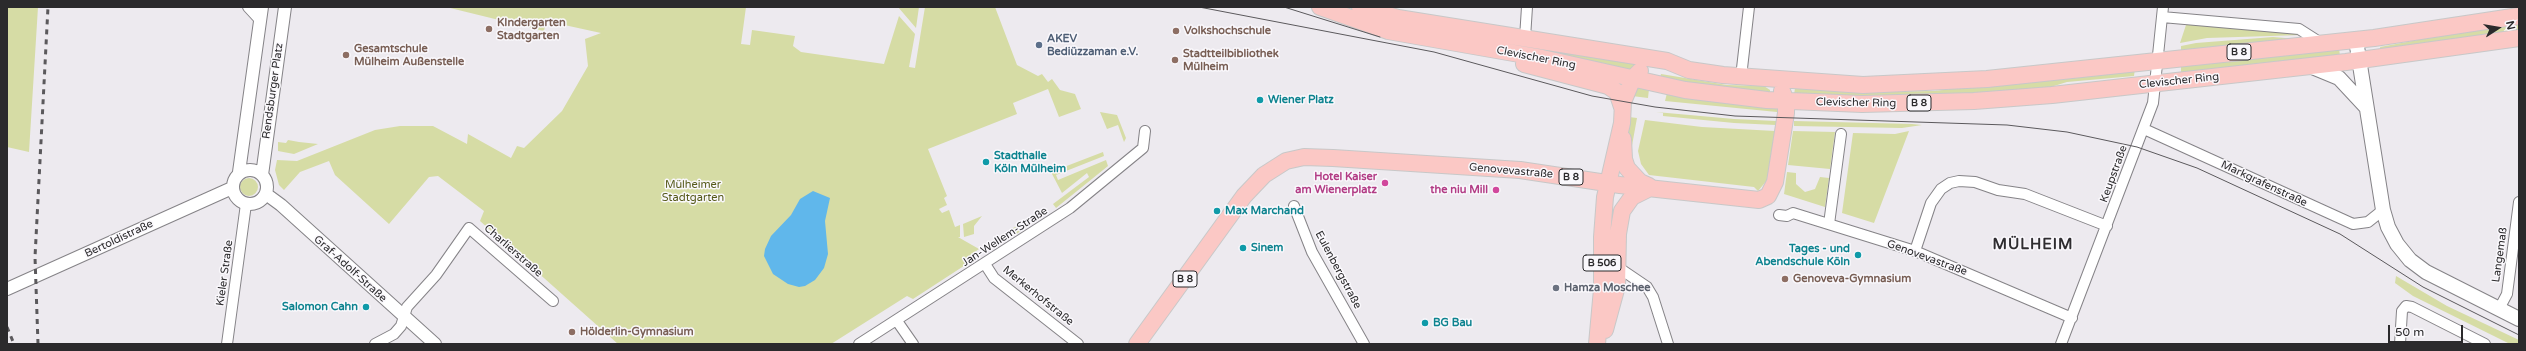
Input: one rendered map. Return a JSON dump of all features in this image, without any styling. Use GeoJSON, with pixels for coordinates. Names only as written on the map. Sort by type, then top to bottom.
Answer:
{"type":"FeatureCollection","features":[{"type":"Feature","properties":{"kind":"main road","name":"Clevischer Ring"},"geometry":{"type":"LineString","coordinates":[[1320,7],[1388,31],[1542,58],[1633,78],[1732,97],[1786,102],[1870,104],[1974,101],[2155,84],[2359,61],[2519,38]]}},
{"type":"Feature","properties":{"kind":"main road","name":"Clevischer Ring"},"geometry":{"type":"LineString","coordinates":[[1360,7],[1398,18],[1667,61],[1689,70],[1741,77],[1863,85],[1925,83],[2356,40],[2519,16]]}},
{"type":"Feature","properties":{"kind":"main road"},"geometry":{"type":"LineString","coordinates":[[2356,40],[2383,210],[2388,227],[2397,244],[2410,260],[2439,280],[2519,319]]}},
{"type":"Feature","properties":{"kind":"main road"},"geometry":{"type":"LineString","coordinates":[[1460,44],[1549,72],[1608,86],[1617,92],[1622,107],[1624,159],[1627,168],[1640,182],[1652,188]]}},
{"type":"Feature","properties":{"kind":"main road"},"geometry":{"type":"LineString","coordinates":[[2309,66],[2339,78],[2366,107]]}},
{"type":"Feature","properties":{"kind":"main road"},"geometry":{"type":"LineString","coordinates":[[1622,107],[1633,78],[1648,68],[1689,70]]}},
{"type":"Feature","properties":{"kind":"main road"},"geometry":{"type":"LineString","coordinates":[[1768,79],[1780,87],[1786,102]]}},
{"type":"Feature","properties":{"kind":"main road","name":"Genovevastraße"},"geometry":{"type":"LineString","coordinates":[[1137,344],[1244,196],[1264,175],[1286,161],[1315,157],[1407,161],[1523,170],[1607,183],[1759,200],[1768,196],[1775,182],[1786,102]]}},
{"type":"Feature","properties":{"kind":"main road"},"geometry":{"type":"LineString","coordinates":[[1618,234],[1607,183],[1622,123]]}},
{"type":"Feature","properties":{"kind":"main road","name":"B 506"},"geometry":{"type":"LineString","coordinates":[[1597,344],[1602,289],[1602,237],[1607,183]]}},
{"type":"Feature","properties":{"kind":"main road","name":"B 506"},"geometry":{"type":"LineString","coordinates":[[1600,344],[1612,306],[1619,268],[1618,234],[1622,211],[1627,202],[1638,193],[1652,188]]}},
{"type":"Feature","properties":{"kind":"street"},"geometry":{"type":"LineString","coordinates":[[248,7],[260,20]]}},
{"type":"Feature","properties":{"kind":"street","name":"Rendsburger Platz"},"geometry":{"type":"LineString","coordinates":[[239,172],[262,7]]}},
{"type":"Feature","properties":{"kind":"street","name":"Rendsburger Platz"},"geometry":{"type":"LineString","coordinates":[[262,174],[285,7]]}},
{"type":"Feature","properties":{"kind":"street"},"geometry":{"type":"LineString","coordinates":[[1525,38],[1527,7]]}},
{"type":"Feature","properties":{"kind":"street"},"geometry":{"type":"LineString","coordinates":[[1741,77],[1749,7]]}},
{"type":"Feature","properties":{"kind":"street"},"geometry":{"type":"LineString","coordinates":[[2162,12],[2299,30],[2321,43]]}},
{"type":"Feature","properties":{"kind":"street","name":"Keupstraße"},"geometry":{"type":"LineString","coordinates":[[2061,344],[2153,103],[2162,12]]}},
{"type":"Feature","properties":{"kind":"street","name":"Markgrafenstraße"},"geometry":{"type":"LineString","coordinates":[[2144,129],[2353,224],[2368,222],[2383,210]]}},
{"type":"Feature","properties":{"kind":"street","name":"Jan-Wellem-Straße"},"geometry":{"type":"LineString","coordinates":[[859,344],[1065,212],[1101,184],[1142,148],[1145,131]]}},
{"type":"Feature","properties":{"kind":"street"},"geometry":{"type":"LineString","coordinates":[[1829,224],[1841,134]]}},
{"type":"Feature","properties":{"kind":"street"},"geometry":{"type":"LineString","coordinates":[[252,169],[262,174],[266,182],[266,194],[259,202],[246,204],[235,197],[232,188],[235,177],[239,172],[252,169]]}},
{"type":"Feature","properties":{"kind":"street"},"geometry":{"type":"LineString","coordinates":[[1915,251],[1931,203],[1941,189],[1950,183],[1959,181],[1975,182],[1998,190],[2025,194],[2107,226]]}},
{"type":"Feature","properties":{"kind":"street","name":"Bertoldistraße"},"geometry":{"type":"LineString","coordinates":[[7,290],[232,188]]}},
{"type":"Feature","properties":{"kind":"street","name":"Graf-Adolf-Straße"},"geometry":{"type":"LineString","coordinates":[[266,194],[281,205],[435,344]]}},
{"type":"Feature","properties":{"kind":"street","name":"Langemaß"},"geometry":{"type":"LineString","coordinates":[[2499,309],[2507,294],[2519,202]]}},
{"type":"Feature","properties":{"kind":"street","name":"Kieler Straße"},"geometry":{"type":"LineString","coordinates":[[227,344],[246,204]]}},
{"type":"Feature","properties":{"kind":"street","name":"Eulenbergstraße"},"geometry":{"type":"LineString","coordinates":[[1294,206],[1312,252],[1364,344]]}},
{"type":"Feature","properties":{"kind":"street","name":"Genovevastraße"},"geometry":{"type":"LineString","coordinates":[[1779,215],[1787,216],[1793,213],[1915,251],[2072,318]]}},
{"type":"Feature","properties":{"kind":"street","name":"Charlierstraße"},"geometry":{"type":"LineString","coordinates":[[403,316],[407,307],[436,275],[468,228],[553,301]]}},
{"type":"Feature","properties":{"kind":"street","name":"Merkerhofstraße"},"geometry":{"type":"LineString","coordinates":[[985,264],[994,278],[1078,344]]}},
{"type":"Feature","properties":{"kind":"street"},"geometry":{"type":"LineString","coordinates":[[1619,268],[1647,287],[1653,297],[1668,344]]}},
{"type":"Feature","properties":{"kind":"street"},"geometry":{"type":"LineString","coordinates":[[2400,344],[2402,311],[2406,306],[2412,307],[2485,344]]}},
{"type":"Feature","properties":{"kind":"street"},"geometry":{"type":"LineString","coordinates":[[375,344],[394,334],[401,326],[403,316]]}},
{"type":"Feature","properties":{"kind":"street"},"geometry":{"type":"LineString","coordinates":[[896,321],[913,344]]}},
{"type":"Feature","properties":{"kind":"green space"},"geometry":{"type":"Polygon","coordinates":[[[7,7],[38,7],[29,152],[7,147],[7,7]]]}},
{"type":"Feature","properties":{"kind":"green space","name":"Mülheimer Stadtgarten"},"geometry":{"type":"Polygon","coordinates":[[[446,7],[746,7],[741,44],[750,45],[752,30],[795,36],[793,46],[801,52],[884,64],[899,16],[915,34],[909,67],[915,68],[925,7],[995,7],[1017,65],[1038,76],[1042,74],[1048,82],[1052,79],[1060,90],[1075,94],[1081,109],[1059,117],[1048,89],[1013,103],[1017,114],[928,149],[947,196],[944,198],[947,205],[939,209],[942,213],[949,210],[955,227],[960,225],[960,237],[958,237],[979,249],[969,256],[973,260],[913,299],[907,296],[831,344],[618,344],[480,221],[484,211],[438,176],[429,177],[389,224],[335,175],[329,161],[300,172],[284,190],[279,185],[275,170],[277,160],[297,161],[375,130],[400,126],[433,126],[467,144],[468,134],[511,158],[517,146],[524,148],[562,111],[588,66],[585,39],[601,33],[546,21],[544,31],[446,7]]]}},
{"type":"Feature","properties":{"kind":"green space"},"geometry":{"type":"Polygon","coordinates":[[[898,7],[919,7],[916,28],[898,7]]]}},
{"type":"Feature","properties":{"kind":"green space"},"geometry":{"type":"Polygon","coordinates":[[[2519,21],[2519,30],[2381,51],[2380,47],[2519,21]]]}},
{"type":"Feature","properties":{"kind":"green space"},"geometry":{"type":"Polygon","coordinates":[[[1386,24],[1640,64],[1629,70],[1386,24]]]}},
{"type":"Feature","properties":{"kind":"green space"},"geometry":{"type":"Polygon","coordinates":[[[2190,24],[2301,35],[2207,38],[2180,43],[2186,25],[2190,24]]]}},
{"type":"Feature","properties":{"kind":"green space"},"geometry":{"type":"Polygon","coordinates":[[[2273,37],[2297,39],[2181,52],[2181,46],[2196,43],[2273,37]]]}},
{"type":"Feature","properties":{"kind":"green space"},"geometry":{"type":"Polygon","coordinates":[[[2339,48],[2340,56],[2181,73],[2181,66],[2339,48]]]}},
{"type":"Feature","properties":{"kind":"green space"},"geometry":{"type":"Polygon","coordinates":[[[2135,68],[2134,76],[2067,82],[2044,89],[1992,94],[1862,97],[1794,95],[1795,88],[1862,92],[1934,91],[2135,68]]]}},
{"type":"Feature","properties":{"kind":"green space"},"geometry":{"type":"Polygon","coordinates":[[[1661,74],[1727,85],[1764,86],[1770,90],[1770,94],[1727,89],[1660,78],[1661,74]]]}},
{"type":"Feature","properties":{"kind":"green space"},"geometry":{"type":"Polygon","coordinates":[[[1636,87],[1649,89],[1648,98],[1632,96],[1636,87]]]}},
{"type":"Feature","properties":{"kind":"green space"},"geometry":{"type":"Polygon","coordinates":[[[1667,93],[1778,108],[1777,112],[1665,101],[1667,93]]]}},
{"type":"Feature","properties":{"kind":"green space"},"geometry":{"type":"Polygon","coordinates":[[[1100,112],[1117,115],[1126,138],[1124,142],[1118,125],[1107,129],[1100,112]]]}},
{"type":"Feature","properties":{"kind":"green space"},"geometry":{"type":"Polygon","coordinates":[[[1656,112],[1776,121],[1776,125],[1734,123],[1663,116],[1663,113],[1656,112]]]}},
{"type":"Feature","properties":{"kind":"green space"},"geometry":{"type":"Polygon","coordinates":[[[1629,117],[1637,118],[1631,151],[1626,144],[1629,117]]]}},
{"type":"Feature","properties":{"kind":"green space"},"geometry":{"type":"Polygon","coordinates":[[[1645,120],[1702,127],[1775,131],[1768,179],[1758,191],[1754,187],[1649,175],[1641,164],[1638,151],[1645,120]]]}},
{"type":"Feature","properties":{"kind":"green space"},"geometry":{"type":"Polygon","coordinates":[[[1794,121],[1922,125],[1902,128],[1794,126],[1794,121]]]}},
{"type":"Feature","properties":{"kind":"green space"},"geometry":{"type":"Polygon","coordinates":[[[1793,131],[1835,132],[1830,169],[1788,165],[1793,131]]]}},
{"type":"Feature","properties":{"kind":"green space"},"geometry":{"type":"Polygon","coordinates":[[[1909,131],[1874,223],[1842,213],[1853,133],[1895,134],[1909,131]]]}},
{"type":"Feature","properties":{"kind":"green space"},"geometry":{"type":"Polygon","coordinates":[[[288,140],[318,144],[294,154],[278,151],[278,142],[286,143],[288,140]]]}},
{"type":"Feature","properties":{"kind":"green space"},"geometry":{"type":"Polygon","coordinates":[[[1103,152],[1104,156],[1056,175],[1058,180],[1106,160],[1108,166],[1056,208],[1053,204],[1089,177],[1087,173],[1062,193],[1051,172],[1103,152]]]}},
{"type":"Feature","properties":{"kind":"green space"},"geometry":{"type":"Polygon","coordinates":[[[1787,172],[1796,173],[1796,184],[1805,192],[1815,189],[1820,177],[1829,178],[1825,207],[1784,194],[1787,172]]]}},
{"type":"Feature","properties":{"kind":"green space"},"geometry":{"type":"Polygon","coordinates":[[[245,178],[253,178],[258,183],[256,194],[253,196],[245,196],[240,191],[240,183],[245,178]]]}},
{"type":"Feature","properties":{"kind":"green space"},"geometry":{"type":"Polygon","coordinates":[[[982,216],[974,226],[974,234],[964,237],[963,224],[982,216]]]}},
{"type":"Feature","properties":{"kind":"green space"},"geometry":{"type":"Polygon","coordinates":[[[1027,222],[1030,225],[1010,238],[1008,234],[1014,230],[1013,228],[1027,222]]]}},
{"type":"Feature","properties":{"kind":"green space"},"geometry":{"type":"Polygon","coordinates":[[[2396,276],[2447,306],[2519,340],[2519,344],[2510,344],[2413,296],[2395,283],[2396,276]]]}},
{"type":"Feature","properties":{"kind":"water"},"geometry":{"type":"Polygon","coordinates":[[[813,191],[830,198],[825,221],[828,254],[824,268],[815,280],[805,286],[799,287],[788,284],[773,274],[764,256],[765,249],[771,236],[791,215],[800,199],[813,191]]]}},
{"type":"Feature","properties":{"kind":"tram line"},"geometry":{"type":"LineString","coordinates":[[1199,7],[1434,52],[1592,96],[1655,107],[1735,116],[2007,125],[2067,132],[2137,147],[2197,168],[2340,234],[2423,287],[2519,335]]}},
{"type":"Feature","properties":{"kind":"tram line"},"geometry":{"type":"LineString","coordinates":[[1284,7],[1380,37]]}},
{"type":"Feature","properties":{"kind":"railway"},"geometry":{"type":"LineString","coordinates":[[38,344],[35,257],[48,7]]}},
{"type":"Feature","properties":{"kind":"railway"},"geometry":{"type":"LineString","coordinates":[[7,327],[14,344]]}},
{"type":"Feature","properties":{"kind":"place","name":"KIndergarten Stadtgarten"},"geometry":{"type":"Point","coordinates":[489,29]}},
{"type":"Feature","properties":{"kind":"place","name":"Volkshochschule"},"geometry":{"type":"Point","coordinates":[1176,31]}},
{"type":"Feature","properties":{"kind":"place","name":"AKEV Bediüzzaman e.V."},"geometry":{"type":"Point","coordinates":[1039,45]}},
{"type":"Feature","properties":{"kind":"place","name":"Gesamtschule Mülheim Außenstelle"},"geometry":{"type":"Point","coordinates":[346,55]}},
{"type":"Feature","properties":{"kind":"place","name":"Stadtteilbibliothek Mülheim"},"geometry":{"type":"Point","coordinates":[1175,60]}},
{"type":"Feature","properties":{"kind":"place","name":"Wiener Platz"},"geometry":{"type":"Point","coordinates":[1260,100]}},
{"type":"Feature","properties":{"kind":"place","name":"Stadthalle Köln Mülheim"},"geometry":{"type":"Point","coordinates":[986,162]}},
{"type":"Feature","properties":{"kind":"place","name":"Hotel Kaiser am Wienerplatz"},"geometry":{"type":"Point","coordinates":[1385,183]}},
{"type":"Feature","properties":{"kind":"place","name":"the niu Mill"},"geometry":{"type":"Point","coordinates":[1496,190]}},
{"type":"Feature","properties":{"kind":"place","name":"Max Marchand"},"geometry":{"type":"Point","coordinates":[1217,211]}},
{"type":"Feature","properties":{"kind":"place","name":"Sinem"},"geometry":{"type":"Point","coordinates":[1243,248]}},
{"type":"Feature","properties":{"kind":"place","name":"Tages - und Abendschule Köln"},"geometry":{"type":"Point","coordinates":[1858,255]}},
{"type":"Feature","properties":{"kind":"place","name":"Genoveva-Gymnasium"},"geometry":{"type":"Point","coordinates":[1785,279]}},
{"type":"Feature","properties":{"kind":"place","name":"Hamza Moschee"},"geometry":{"type":"Point","coordinates":[1556,288]}},
{"type":"Feature","properties":{"kind":"place","name":"Salomon Cahn"},"geometry":{"type":"Point","coordinates":[366,307]}},
{"type":"Feature","properties":{"kind":"place","name":"BG Bau"},"geometry":{"type":"Point","coordinates":[1425,323]}},
{"type":"Feature","properties":{"kind":"place","name":"Hölderlin-Gymnasium"},"geometry":{"type":"Point","coordinates":[572,332]}},
{"type":"Feature","properties":{"kind":"district","name":"MÜLHEIM"},"geometry":{"type":"Point","coordinates":[2033,245]}}]}
